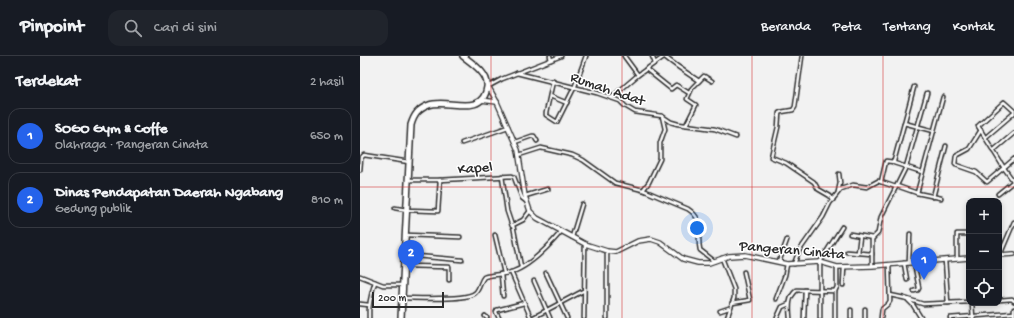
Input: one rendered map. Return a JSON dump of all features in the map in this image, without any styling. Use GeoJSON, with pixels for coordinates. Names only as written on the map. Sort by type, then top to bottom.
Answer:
{"type":"FeatureCollection","features":[{"type":"Feature","properties":{"kind":"highway"},"geometry":{"type":"LineString","coordinates":[[401,318],[411,126],[418,111],[434,104],[466,105],[481,100],[488,85],[482,73],[463,56]]}},
{"type":"Feature","properties":{"kind":"street"},"geometry":{"type":"LineString","coordinates":[[550,56],[552,60]]}},
{"type":"Feature","properties":{"kind":"street"},"geometry":{"type":"LineString","coordinates":[[488,85],[561,56]]}},
{"type":"Feature","properties":{"kind":"street"},"geometry":{"type":"LineString","coordinates":[[553,81],[546,109],[546,115],[557,122],[567,103],[586,56]]}},
{"type":"Feature","properties":{"kind":"street"},"geometry":{"type":"LineString","coordinates":[[624,56],[638,75]]}},
{"type":"Feature","properties":{"kind":"street"},"geometry":{"type":"LineString","coordinates":[[652,56],[655,63]]}},
{"type":"Feature","properties":{"kind":"street"},"geometry":{"type":"LineString","coordinates":[[611,98],[638,75],[665,56],[676,67],[699,81]]}},
{"type":"Feature","properties":{"kind":"street"},"geometry":{"type":"LineString","coordinates":[[802,56],[795,107],[793,110],[779,114],[778,127],[771,158],[781,161],[814,182],[818,189],[830,196],[833,200]]}},
{"type":"Feature","properties":{"kind":"street"},"geometry":{"type":"LineString","coordinates":[[646,69],[670,89],[677,85],[689,93]]}},
{"type":"Feature","properties":{"kind":"street","name":"Rumah Adat"},"geometry":{"type":"LineString","coordinates":[[517,73],[598,93],[620,101],[635,112],[662,116],[673,122],[686,126],[715,129],[736,137]]}},
{"type":"Feature","properties":{"kind":"street"},"geometry":{"type":"LineString","coordinates":[[686,126],[696,106],[696,104],[687,99],[689,93],[704,76],[712,81]]}},
{"type":"Feature","properties":{"kind":"street","name":"Pangeran Cinata"},"geometry":{"type":"LineString","coordinates":[[488,85],[515,142],[519,155],[526,202],[530,211],[536,218],[585,244],[607,251],[616,252],[638,241],[651,239],[660,242],[678,256],[688,261],[698,263],[715,262],[722,258],[740,255],[787,264],[820,262],[837,267],[872,266],[904,262],[966,258]]}},
{"type":"Feature","properties":{"kind":"street"},"geometry":{"type":"LineString","coordinates":[[894,162],[914,87]]}},
{"type":"Feature","properties":{"kind":"street"},"geometry":{"type":"LineString","coordinates":[[872,266],[873,238],[877,235],[881,217],[906,167],[927,93]]}},
{"type":"Feature","properties":{"kind":"street"},"geometry":{"type":"LineString","coordinates":[[550,96],[567,103]]}},
{"type":"Feature","properties":{"kind":"street"},"geometry":{"type":"LineString","coordinates":[[916,193],[942,97]]}},
{"type":"Feature","properties":{"kind":"street"},"geometry":{"type":"LineString","coordinates":[[481,100],[497,102]]}},
{"type":"Feature","properties":{"kind":"street"},"geometry":{"type":"LineString","coordinates":[[986,137],[1014,112],[1006,102],[1003,102],[978,127],[1014,181],[998,194]]}},
{"type":"Feature","properties":{"kind":"street"},"geometry":{"type":"LineString","coordinates":[[643,190],[649,182],[660,159],[660,143],[665,128],[662,116]]}},
{"type":"Feature","properties":{"kind":"street"},"geometry":{"type":"LineString","coordinates":[[904,122],[934,131]]}},
{"type":"Feature","properties":{"kind":"street"},"geometry":{"type":"LineString","coordinates":[[462,143],[508,126]]}},
{"type":"Feature","properties":{"kind":"street"},"geometry":{"type":"LineString","coordinates":[[981,130],[969,150],[957,155],[955,164],[961,168],[976,172],[987,182],[1014,159]]}},
{"type":"Feature","properties":{"kind":"street"},"geometry":{"type":"LineString","coordinates":[[993,151],[1014,133]]}},
{"type":"Feature","properties":{"kind":"street"},"geometry":{"type":"LineString","coordinates":[[515,142],[532,136],[534,136],[537,141]]}},
{"type":"Feature","properties":{"kind":"street"},"geometry":{"type":"LineString","coordinates":[[933,196],[946,146]]}},
{"type":"Feature","properties":{"kind":"street"},"geometry":{"type":"LineString","coordinates":[[519,155],[541,148],[572,155],[583,160],[615,183],[643,190],[688,209],[698,220],[700,227],[698,234],[700,250],[715,262]]}},
{"type":"Feature","properties":{"kind":"street"},"geometry":{"type":"LineString","coordinates":[[360,170],[361,155],[409,162]]}},
{"type":"Feature","properties":{"kind":"street"},"geometry":{"type":"LineString","coordinates":[[881,182],[886,161],[894,162],[922,172]]}},
{"type":"Feature","properties":{"kind":"street"},"geometry":{"type":"LineString","coordinates":[[838,193],[840,184],[839,174]]}},
{"type":"Feature","properties":{"kind":"street"},"geometry":{"type":"LineString","coordinates":[[502,176],[507,211],[513,226],[521,267]]}},
{"type":"Feature","properties":{"kind":"street","name":"Kapel"},"geometry":{"type":"LineString","coordinates":[[409,180],[513,176],[522,199],[526,202]]}},
{"type":"Feature","properties":{"kind":"street"},"geometry":{"type":"LineString","coordinates":[[395,208],[407,210],[439,210],[440,180]]}},
{"type":"Feature","properties":{"kind":"street"},"geometry":{"type":"LineString","coordinates":[[794,264],[799,251],[833,200],[841,189],[846,186],[856,185],[867,187],[876,182],[881,182],[916,193],[941,198]]}},
{"type":"Feature","properties":{"kind":"street"},"geometry":{"type":"LineString","coordinates":[[525,196],[548,189]]}},
{"type":"Feature","properties":{"kind":"street"},"geometry":{"type":"LineString","coordinates":[[572,237],[582,204]]}},
{"type":"Feature","properties":{"kind":"street"},"geometry":{"type":"LineString","coordinates":[[513,226],[514,224],[523,220],[530,211]]}},
{"type":"Feature","properties":{"kind":"street"},"geometry":{"type":"LineString","coordinates":[[1002,251],[1014,222]]}},
{"type":"Feature","properties":{"kind":"street"},"geometry":{"type":"LineString","coordinates":[[820,318],[820,262],[842,227]]}},
{"type":"Feature","properties":{"kind":"street"},"geometry":{"type":"LineString","coordinates":[[402,298],[433,299],[460,297],[473,294],[476,292],[484,276],[511,272],[521,267],[547,247],[561,232]]}},
{"type":"Feature","properties":{"kind":"street"},"geometry":{"type":"LineString","coordinates":[[850,234],[873,238]]}},
{"type":"Feature","properties":{"kind":"street"},"geometry":{"type":"LineString","coordinates":[[909,262],[910,234]]}},
{"type":"Feature","properties":{"kind":"street"},"geometry":{"type":"LineString","coordinates":[[957,259],[957,234],[966,234]]}},
{"type":"Feature","properties":{"kind":"street"},"geometry":{"type":"LineString","coordinates":[[406,235],[460,237]]}},
{"type":"Feature","properties":{"kind":"street"},"geometry":{"type":"LineString","coordinates":[[495,235],[502,274],[503,296]]}},
{"type":"Feature","properties":{"kind":"street"},"geometry":{"type":"LineString","coordinates":[[858,253],[860,236]]}},
{"type":"Feature","properties":{"kind":"street"},"geometry":{"type":"LineString","coordinates":[[779,262],[787,240]]}},
{"type":"Feature","properties":{"kind":"street"},"geometry":{"type":"LineString","coordinates":[[584,318],[585,244]]}},
{"type":"Feature","properties":{"kind":"street"},"geometry":{"type":"LineString","coordinates":[[607,251],[607,318]]}},
{"type":"Feature","properties":{"kind":"street"},"geometry":{"type":"LineString","coordinates":[[847,252],[872,254]]}},
{"type":"Feature","properties":{"kind":"street"},"geometry":{"type":"LineString","coordinates":[[1002,255],[1014,254]]}},
{"type":"Feature","properties":{"kind":"street"},"geometry":{"type":"LineString","coordinates":[[405,255],[462,260]]}},
{"type":"Feature","properties":{"kind":"street"},"geometry":{"type":"LineString","coordinates":[[722,258],[734,289],[734,298],[727,318]]}},
{"type":"Feature","properties":{"kind":"street"},"geometry":{"type":"LineString","coordinates":[[945,260],[948,303]]}},
{"type":"Feature","properties":{"kind":"street"},"geometry":{"type":"LineString","coordinates":[[904,262],[907,280]]}},
{"type":"Feature","properties":{"kind":"street"},"geometry":{"type":"LineString","coordinates":[[914,262],[919,288],[918,290],[914,291]]}},
{"type":"Feature","properties":{"kind":"street"},"geometry":{"type":"LineString","coordinates":[[776,299],[785,275],[787,264]]}},
{"type":"Feature","properties":{"kind":"street"},"geometry":{"type":"LineString","coordinates":[[882,318],[882,309],[889,304],[889,264]]}},
{"type":"Feature","properties":{"kind":"street"},"geometry":{"type":"LineString","coordinates":[[404,266],[449,267],[449,280]]}},
{"type":"Feature","properties":{"kind":"street"},"geometry":{"type":"LineString","coordinates":[[835,318],[837,267]]}},
{"type":"Feature","properties":{"kind":"street"},"geometry":{"type":"LineString","coordinates":[[843,285],[844,267]]}},
{"type":"Feature","properties":{"kind":"street"},"geometry":{"type":"LineString","coordinates":[[511,272],[532,318],[584,290]]}},
{"type":"Feature","properties":{"kind":"street"},"geometry":{"type":"LineString","coordinates":[[731,303],[750,300],[744,272]]}},
{"type":"Feature","properties":{"kind":"street"},"geometry":{"type":"LineString","coordinates":[[546,273],[567,318]]}},
{"type":"Feature","properties":{"kind":"street"},"geometry":{"type":"LineString","coordinates":[[360,276],[384,285],[403,285]]}},
{"type":"Feature","properties":{"kind":"street"},"geometry":{"type":"LineString","coordinates":[[534,281],[550,318]]}},
{"type":"Feature","properties":{"kind":"street"},"geometry":{"type":"LineString","coordinates":[[370,318],[369,304],[375,282]]}},
{"type":"Feature","properties":{"kind":"street"},"geometry":{"type":"LineString","coordinates":[[804,318],[805,290]]}},
{"type":"Feature","properties":{"kind":"street"},"geometry":{"type":"LineString","coordinates":[[790,318],[789,304],[795,291],[835,291]]}},
{"type":"Feature","properties":{"kind":"street"},"geometry":{"type":"LineString","coordinates":[[890,295],[923,304],[966,302]]}},
{"type":"Feature","properties":{"kind":"street"},"geometry":{"type":"LineString","coordinates":[[907,299],[913,305],[921,318]]}},
{"type":"Feature","properties":{"kind":"street"},"geometry":{"type":"LineString","coordinates":[[1002,300],[1013,299],[1014,301]]}},
{"type":"Feature","properties":{"kind":"street"},"geometry":{"type":"LineString","coordinates":[[499,318],[496,312],[497,310],[524,302]]}},
{"type":"Feature","properties":{"kind":"street"},"geometry":{"type":"LineString","coordinates":[[360,304],[369,304]]}},
{"type":"Feature","properties":{"kind":"street"},"geometry":{"type":"LineString","coordinates":[[777,318],[782,307],[789,304]]}},
{"type":"Feature","properties":{"kind":"street"},"geometry":{"type":"LineString","coordinates":[[972,306],[973,317]]}},
{"type":"Feature","properties":{"kind":"street"},"geometry":{"type":"LineString","coordinates":[[720,311],[730,308]]}},
{"type":"Feature","properties":{"kind":"street"},"geometry":{"type":"LineString","coordinates":[[865,309],[865,318]]}},
{"type":"Feature","properties":{"kind":"street"},"geometry":{"type":"LineString","coordinates":[[1014,309],[1014,318]]}},
{"type":"Feature","properties":{"kind":"street"},"geometry":{"type":"LineString","coordinates":[[851,310],[851,318]]}},
{"type":"Feature","properties":{"kind":"street"},"geometry":{"type":"LineString","coordinates":[[950,318],[1014,313]]}},
{"type":"Feature","properties":{"kind":"place","name":"Dinas Pendapatan Daerah Ngabang"},"geometry":{"type":"Point","coordinates":[411,273]}},
{"type":"Feature","properties":{"kind":"place","name":"SOGO Gym & Coffe"},"geometry":{"type":"Point","coordinates":[924,280]}}]}
